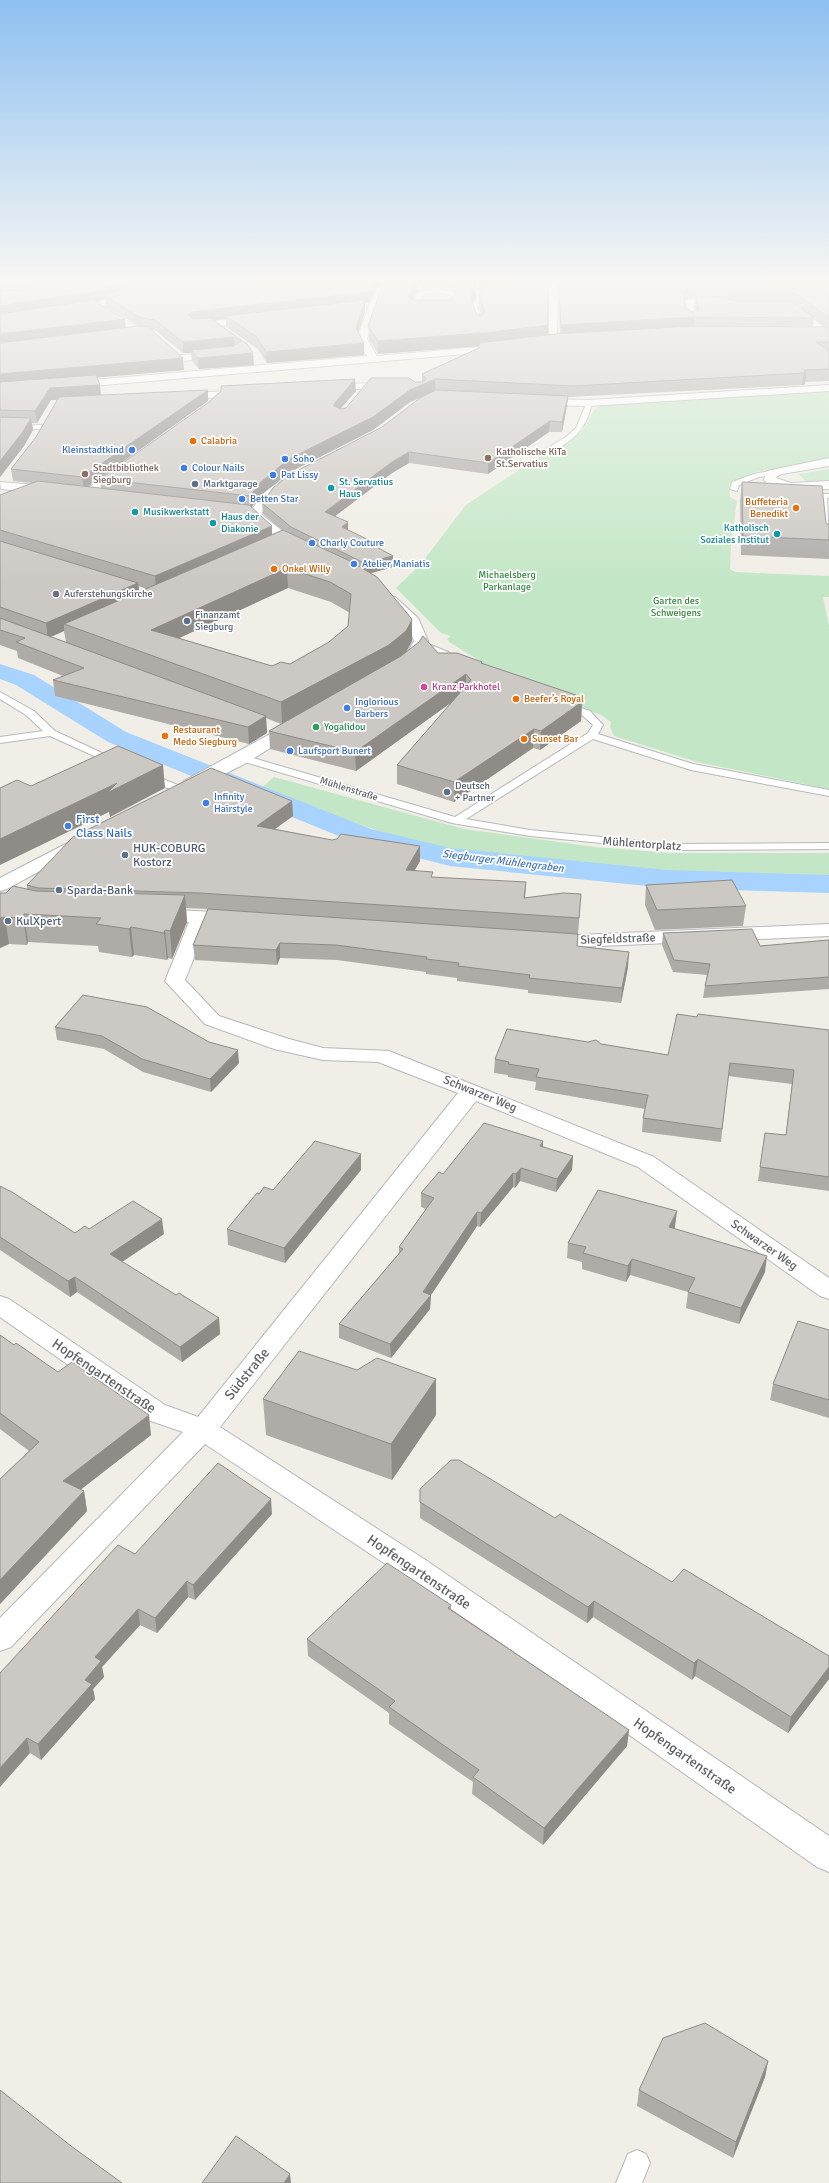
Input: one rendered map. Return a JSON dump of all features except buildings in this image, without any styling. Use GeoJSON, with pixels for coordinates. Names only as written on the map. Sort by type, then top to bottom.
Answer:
{"type":"FeatureCollection","features":[{"type":"Feature","properties":{"kind":"street"},"geometry":{"type":"LineString","coordinates":[[57,386],[128,381]]}},
{"type":"Feature","properties":{"kind":"street"},"geometry":{"type":"LineString","coordinates":[[346,381],[350,386]]}},
{"type":"Feature","properties":{"kind":"street"},"geometry":{"type":"LineString","coordinates":[[103,383],[107,395]]}},
{"type":"Feature","properties":{"kind":"street"},"geometry":{"type":"LineString","coordinates":[[359,397],[367,386]]}},
{"type":"Feature","properties":{"kind":"street"},"geometry":{"type":"LineString","coordinates":[[311,388],[405,386]]}},
{"type":"Feature","properties":{"kind":"street"},"geometry":{"type":"LineString","coordinates":[[526,401],[589,403],[829,388]]}},
{"type":"Feature","properties":{"kind":"street"},"geometry":{"type":"LineString","coordinates":[[169,398],[212,401],[257,393]]}},
{"type":"Feature","properties":{"kind":"street"},"geometry":{"type":"LineString","coordinates":[[36,438],[49,416]]}},
{"type":"Feature","properties":{"kind":"street"},"geometry":{"type":"LineString","coordinates":[[86,495],[136,460]]}},
{"type":"Feature","properties":{"kind":"street"},"geometry":{"type":"LineString","coordinates":[[829,462],[780,471],[771,474],[770,480],[778,484],[791,486],[829,485]]}},
{"type":"Feature","properties":{"kind":"street"},"geometry":{"type":"LineString","coordinates":[[254,515],[269,494],[293,477]]}},
{"type":"Feature","properties":{"kind":"street"},"geometry":{"type":"LineString","coordinates":[[3,482],[106,497]]}},
{"type":"Feature","properties":{"kind":"street"},"geometry":{"type":"LineString","coordinates":[[238,512],[254,515],[285,542],[308,554]]}},
{"type":"Feature","properties":{"kind":"street"},"geometry":{"type":"LineString","coordinates":[[271,549],[285,542]]}},
{"type":"Feature","properties":{"kind":"street"},"geometry":{"type":"LineString","coordinates":[[377,590],[413,620],[420,636],[421,644],[413,656],[395,670]]}},
{"type":"Feature","properties":{"kind":"street"},"geometry":{"type":"LineString","coordinates":[[160,800],[242,758],[276,729],[303,721]]}},
{"type":"Feature","properties":{"kind":"street"},"geometry":{"type":"LineString","coordinates":[[0,885],[97,833]]}},
{"type":"Feature","properties":{"kind":"street"},"geometry":{"type":"LineString","coordinates":[[139,914],[256,920]]}},
{"type":"Feature","properties":{"kind":"street","name":"Schwarzer Weg"},"geometry":{"type":"LineString","coordinates":[[201,916],[175,981],[212,1020],[282,1044],[323,1054],[381,1056],[472,1091],[646,1162],[824,1282]]}},
{"type":"Feature","properties":{"kind":"street","name":"Siegfeldstraße"},"geometry":{"type":"LineString","coordinates":[[531,938],[578,941],[829,930]]}},
{"type":"Feature","properties":{"kind":"street","name":"Südstraße"},"geometry":{"type":"LineString","coordinates":[[0,1638],[203,1429],[472,1091]]}},
{"type":"Feature","properties":{"kind":"street","name":"Hopfengartenstraße"},"geometry":{"type":"LineString","coordinates":[[0,1304],[155,1412],[203,1429],[413,1567],[829,1856]]}},
{"type":"Feature","properties":{"kind":"lane"},"geometry":{"type":"LineString","coordinates":[[546,453],[579,431],[584,425],[589,403]]}},
{"type":"Feature","properties":{"kind":"lane"},"geometry":{"type":"LineString","coordinates":[[0,426],[42,427]]}},
{"type":"Feature","properties":{"kind":"lane"},"geometry":{"type":"LineString","coordinates":[[734,489],[734,484],[738,482],[758,475],[780,471]]}},
{"type":"Feature","properties":{"kind":"lane"},"geometry":{"type":"LineString","coordinates":[[829,496],[822,496],[829,542]]}},
{"type":"Feature","properties":{"kind":"lane"},"geometry":{"type":"LineString","coordinates":[[421,644],[445,654],[462,668],[469,671]]}},
{"type":"Feature","properties":{"kind":"lane"},"geometry":{"type":"LineString","coordinates":[[0,695],[30,713],[51,733],[127,767]]}},
{"type":"Feature","properties":{"kind":"lane"},"geometry":{"type":"LineString","coordinates":[[456,821],[592,735],[598,725],[586,713],[555,702]]}},
{"type":"Feature","properties":{"kind":"lane"},"geometry":{"type":"LineString","coordinates":[[0,740],[51,733]]}},
{"type":"Feature","properties":{"kind":"lane"},"geometry":{"type":"LineString","coordinates":[[592,735],[691,767],[829,793]]}},
{"type":"Feature","properties":{"kind":"lane","name":"Mühlenstraße"},"geometry":{"type":"LineString","coordinates":[[242,758],[456,821]]}},
{"type":"Feature","properties":{"kind":"lane"},"geometry":{"type":"LineString","coordinates":[[141,773],[181,790]]}},
{"type":"Feature","properties":{"kind":"lane","name":"Mühlentorplatz"},"geometry":{"type":"LineString","coordinates":[[456,821],[530,833],[674,847],[829,846]]}},
{"type":"Feature","properties":{"kind":"green space","name":"Michaelsberg Parkanlage"},"geometry":{"type":"Polygon","coordinates":[[[829,390],[829,460],[756,472],[729,484],[730,497],[737,501],[731,542],[730,569],[735,572],[829,576],[829,597],[823,597],[829,626],[829,789],[697,762],[614,736],[610,727],[611,722],[601,715],[513,681],[449,642],[447,639],[451,636],[441,633],[396,588],[420,565],[466,505],[549,450],[568,442],[582,431],[595,409],[603,404],[829,390]]]}},
{"type":"Feature","properties":{"kind":"green space"},"geometry":{"type":"Polygon","coordinates":[[[829,469],[829,482],[807,483],[799,474],[829,469]]]}},
{"type":"Feature","properties":{"kind":"green space"},"geometry":{"type":"Polygon","coordinates":[[[274,777],[464,829],[595,847],[670,853],[829,853],[829,882],[670,874],[449,854],[288,801],[261,788],[274,777]]]}},
{"type":"Feature","properties":{"kind":"waterway","name":"Siegburger Mühlengraben"},"geometry":{"type":"LineString","coordinates":[[0,671],[25,680],[117,737],[361,835],[450,857],[667,879],[829,884]]}},
{"type":"Feature","properties":{"kind":"place","name":"Calabria"},"geometry":{"type":"Point","coordinates":[193,441]}},
{"type":"Feature","properties":{"kind":"place","name":"Kleinstadtkind"},"geometry":{"type":"Point","coordinates":[132,450]}},
{"type":"Feature","properties":{"kind":"place","name":"Katholische KiTa St.Servatius"},"geometry":{"type":"Point","coordinates":[488,458]}},
{"type":"Feature","properties":{"kind":"place","name":"Soho"},"geometry":{"type":"Point","coordinates":[285,459]}},
{"type":"Feature","properties":{"kind":"place","name":"Colour Nails"},"geometry":{"type":"Point","coordinates":[184,468]}},
{"type":"Feature","properties":{"kind":"place","name":"Stadtbibliothek Siegburg"},"geometry":{"type":"Point","coordinates":[85,474]}},
{"type":"Feature","properties":{"kind":"place","name":"Pat Lissy"},"geometry":{"type":"Point","coordinates":[273,475]}},
{"type":"Feature","properties":{"kind":"place","name":"Marktgarage"},"geometry":{"type":"Point","coordinates":[195,484]}},
{"type":"Feature","properties":{"kind":"place","name":"St. Servatius Haus"},"geometry":{"type":"Point","coordinates":[331,488]}},
{"type":"Feature","properties":{"kind":"place","name":"Betten Star"},"geometry":{"type":"Point","coordinates":[242,499]}},
{"type":"Feature","properties":{"kind":"place","name":"Buffeteria Benedikt"},"geometry":{"type":"Point","coordinates":[796,508]}},
{"type":"Feature","properties":{"kind":"place","name":"Musikwerkstatt"},"geometry":{"type":"Point","coordinates":[135,512]}},
{"type":"Feature","properties":{"kind":"place","name":"Haus der Diakonie"},"geometry":{"type":"Point","coordinates":[213,523]}},
{"type":"Feature","properties":{"kind":"place","name":"Katholisch Soziales Institut"},"geometry":{"type":"Point","coordinates":[777,534]}},
{"type":"Feature","properties":{"kind":"place","name":"Charly Couture"},"geometry":{"type":"Point","coordinates":[312,543]}},
{"type":"Feature","properties":{"kind":"place","name":"Atelier Maniatis"},"geometry":{"type":"Point","coordinates":[354,564]}},
{"type":"Feature","properties":{"kind":"place","name":"Onkel Willy"},"geometry":{"type":"Point","coordinates":[274,569]}},
{"type":"Feature","properties":{"kind":"place","name":"Auferstehungskirche"},"geometry":{"type":"Point","coordinates":[56,594]}},
{"type":"Feature","properties":{"kind":"place","name":"Finanzamt Siegburg"},"geometry":{"type":"Point","coordinates":[187,621]}},
{"type":"Feature","properties":{"kind":"place","name":"Kranz Parkhotel"},"geometry":{"type":"Point","coordinates":[424,687]}},
{"type":"Feature","properties":{"kind":"place","name":"Beefer’s Royal"},"geometry":{"type":"Point","coordinates":[516,699]}},
{"type":"Feature","properties":{"kind":"place","name":"Inglorious Barbers"},"geometry":{"type":"Point","coordinates":[347,708]}},
{"type":"Feature","properties":{"kind":"place","name":"Yogalidou"},"geometry":{"type":"Point","coordinates":[316,727]}},
{"type":"Feature","properties":{"kind":"place","name":"Restaurant Medo Siegburg"},"geometry":{"type":"Point","coordinates":[165,736]}},
{"type":"Feature","properties":{"kind":"place","name":"Sunset Bar"},"geometry":{"type":"Point","coordinates":[524,739]}},
{"type":"Feature","properties":{"kind":"place","name":"Laufsport Bunert"},"geometry":{"type":"Point","coordinates":[290,751]}},
{"type":"Feature","properties":{"kind":"place","name":"Deutsch + Partner"},"geometry":{"type":"Point","coordinates":[447,792]}},
{"type":"Feature","properties":{"kind":"place","name":"Infinity Hairstyle"},"geometry":{"type":"Point","coordinates":[206,803]}},
{"type":"Feature","properties":{"kind":"place","name":"First Class Nails"},"geometry":{"type":"Point","coordinates":[68,826]}},
{"type":"Feature","properties":{"kind":"place","name":"HUK-COBURG Kostorz"},"geometry":{"type":"Point","coordinates":[125,855]}},
{"type":"Feature","properties":{"kind":"place","name":"Sparda-Bank"},"geometry":{"type":"Point","coordinates":[59,890]}},
{"type":"Feature","properties":{"kind":"place","name":"KulXpert"},"geometry":{"type":"Point","coordinates":[8,921]}},
{"type":"Feature","properties":{"kind":"park label","name":"Garten des Schweigens"},"geometry":{"type":"Point","coordinates":[676,606]}}]}
